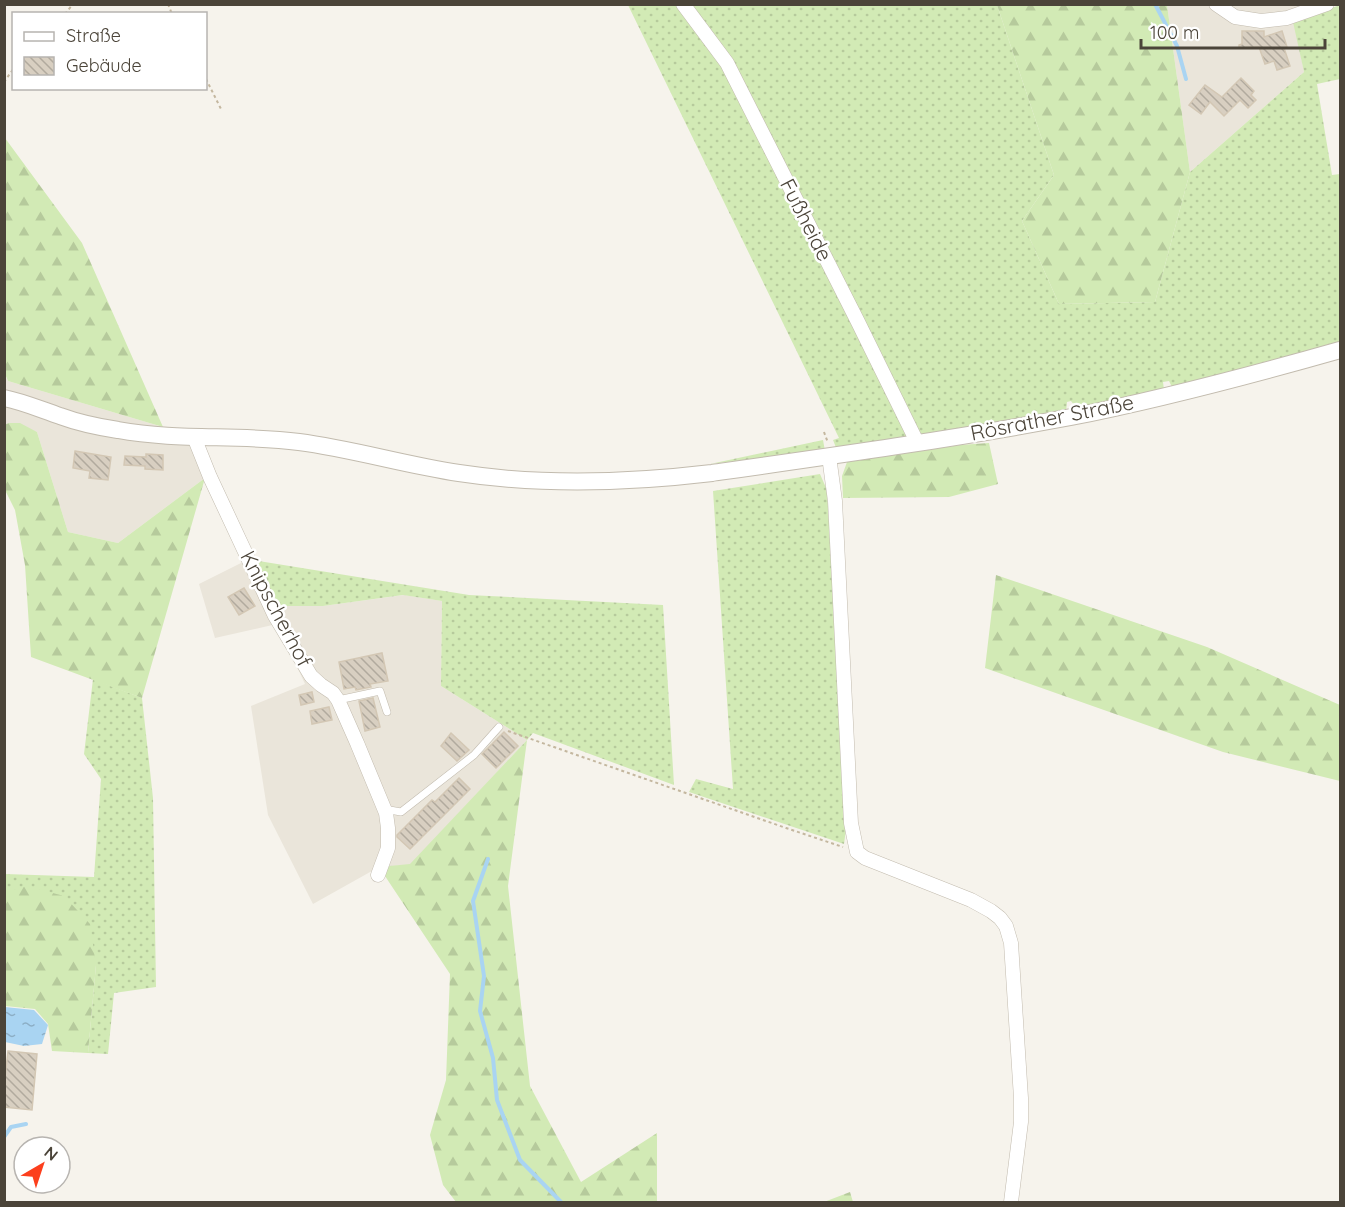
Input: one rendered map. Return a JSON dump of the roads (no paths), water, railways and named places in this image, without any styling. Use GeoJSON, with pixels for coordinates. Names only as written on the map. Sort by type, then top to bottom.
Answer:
{"type":"FeatureCollection","features":[{"type":"Feature","properties":{"kind":"street","name":"Fußheide"},"geometry":{"type":"LineString","coordinates":[[683,4],[727,63],[917,442]]}},
{"type":"Feature","properties":{"kind":"street"},"geometry":{"type":"LineString","coordinates":[[1216,4],[1235,17],[1261,21],[1287,18],[1327,4]]}},
{"type":"Feature","properties":{"kind":"street","name":"Rösrather Straße"},"geometry":{"type":"LineString","coordinates":[[4,398],[95,426],[146,435],[300,442],[459,473],[556,482],[606,482],[671,478],[1015,427],[1128,405],[1341,350]]}},
{"type":"Feature","properties":{"kind":"street","name":"Knipscherhof"},"geometry":{"type":"LineString","coordinates":[[194,437],[210,477],[275,616],[311,676],[333,693],[338,700],[349,724],[384,809],[388,828],[388,848],[378,875]]}},
{"type":"Feature","properties":{"kind":"street"},"geometry":{"type":"LineString","coordinates":[[829,456],[835,501],[851,823],[857,852],[865,858],[971,900],[1000,918],[1006,926],[1011,943],[1021,1098],[1011,1203]]}},
{"type":"Feature","properties":{"kind":"lane"},"geometry":{"type":"LineString","coordinates":[[338,700],[380,691],[387,712]]}},
{"type":"Feature","properties":{"kind":"lane"},"geometry":{"type":"LineString","coordinates":[[384,809],[401,812],[474,755],[499,727]]}},
{"type":"Feature","properties":{"kind":"water"},"geometry":{"type":"Polygon","coordinates":[[[5,1007],[34,1010],[48,1025],[42,1044],[24,1046],[5,1042],[5,1007]]]}},
{"type":"Feature","properties":{"kind":"waterway"},"geometry":{"type":"LineString","coordinates":[[1155,4],[1177,46],[1186,79]]}},
{"type":"Feature","properties":{"kind":"waterway"},"geometry":{"type":"LineString","coordinates":[[488,859],[473,901],[484,976],[480,1011],[493,1058],[497,1100],[520,1160],[561,1202]]}},
{"type":"Feature","properties":{"kind":"waterway"},"geometry":{"type":"LineString","coordinates":[[4,1137],[11,1127],[26,1124]]}}]}
